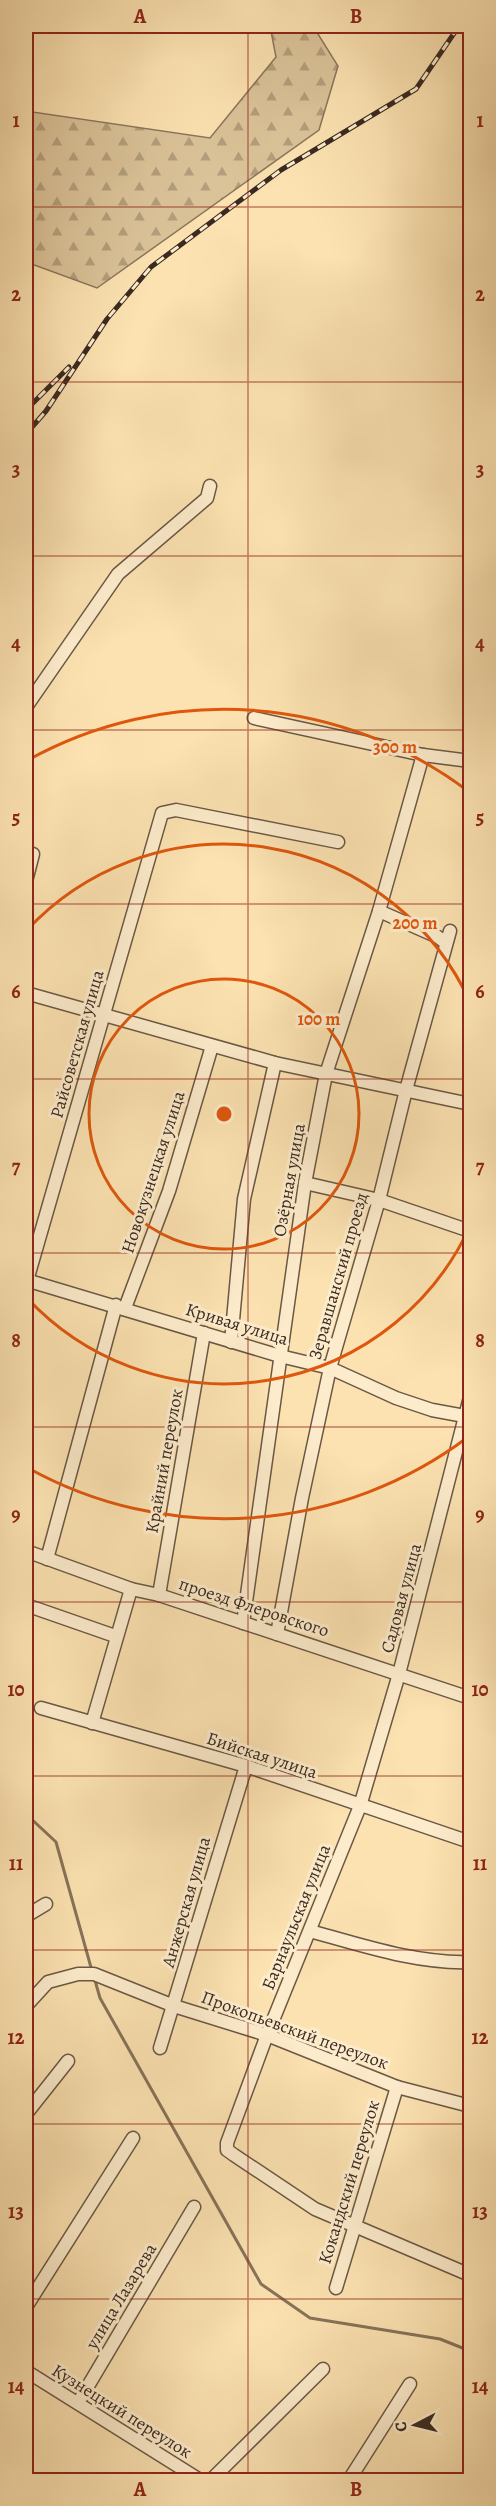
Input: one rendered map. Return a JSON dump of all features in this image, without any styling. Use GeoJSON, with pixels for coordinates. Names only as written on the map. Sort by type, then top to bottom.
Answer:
{"type":"FeatureCollection","features":[{"type":"Feature","properties":{"kind":"street"},"geometry":{"type":"LineString","coordinates":[[26,707],[118,574],[207,498],[210,486]]}},
{"type":"Feature","properties":{"kind":"street"},"geometry":{"type":"LineString","coordinates":[[254,717],[423,755],[471,761]]}},
{"type":"Feature","properties":{"kind":"street","name":"Озёрная улица"},"geometry":{"type":"LineString","coordinates":[[243,1623],[305,1184],[326,1074],[379,911],[423,755]]}},
{"type":"Feature","properties":{"kind":"street","name":"Райсоветская улица"},"geometry":{"type":"LineString","coordinates":[[26,1282],[162,813],[176,810],[338,842]]}},
{"type":"Feature","properties":{"kind":"street"},"geometry":{"type":"LineString","coordinates":[[26,881],[33,854]]}},
{"type":"Feature","properties":{"kind":"street","name":"Зеравшанский проезд"},"geometry":{"type":"LineString","coordinates":[[277,1634],[302,1498],[330,1368],[379,1200],[448,937],[438,937],[379,911]]}},
{"type":"Feature","properties":{"kind":"street"},"geometry":{"type":"LineString","coordinates":[[26,993],[104,1017],[275,1063],[471,1104]]}},
{"type":"Feature","properties":{"kind":"street","name":"Новокузнецкая улица"},"geometry":{"type":"LineString","coordinates":[[47,1559],[120,1307],[169,1191],[212,1046]]}},
{"type":"Feature","properties":{"kind":"street"},"geometry":{"type":"LineString","coordinates":[[231,1342],[244,1199],[275,1063]]}},
{"type":"Feature","properties":{"kind":"street"},"geometry":{"type":"LineString","coordinates":[[305,1184],[379,1200],[471,1231]]}},
{"type":"Feature","properties":{"kind":"street","name":"Кривая улица"},"geometry":{"type":"LineString","coordinates":[[26,1282],[120,1307],[280,1356],[330,1368],[396,1398],[432,1410],[468,1417]]}},
{"type":"Feature","properties":{"kind":"street","name":"Крайний переулок"},"geometry":{"type":"LineString","coordinates":[[159,1595],[204,1333]]}},
{"type":"Feature","properties":{"kind":"street","name":"Садовая улица"},"geometry":{"type":"LineString","coordinates":[[360,1806],[399,1674],[468,1417],[471,1396]]}},
{"type":"Feature","properties":{"kind":"street","name":"проезд Флеровского"},"geometry":{"type":"LineString","coordinates":[[26,1551],[131,1589],[159,1595],[471,1698]]}},
{"type":"Feature","properties":{"kind":"street"},"geometry":{"type":"LineString","coordinates":[[92,1723],[115,1636],[131,1589]]}},
{"type":"Feature","properties":{"kind":"street"},"geometry":{"type":"LineString","coordinates":[[26,1605],[115,1636]]}},
{"type":"Feature","properties":{"kind":"street","name":"Бийская улица"},"geometry":{"type":"LineString","coordinates":[[41,1708],[246,1766],[471,1842]]}},
{"type":"Feature","properties":{"kind":"street","name":"Анжерская улица"},"geometry":{"type":"LineString","coordinates":[[160,2048],[246,1766]]}},
{"type":"Feature","properties":{"kind":"street","name":"Барнаульская улица"},"geometry":{"type":"LineString","coordinates":[[354,2227],[315,2209],[227,2150],[226,2143],[267,2035],[360,1806]]}},
{"type":"Feature","properties":{"kind":"street"},"geometry":{"type":"LineString","coordinates":[[26,1916],[46,1904]]}},
{"type":"Feature","properties":{"kind":"street"},"geometry":{"type":"LineString","coordinates":[[310,1931],[382,1950],[445,1962],[471,1962]]}},
{"type":"Feature","properties":{"kind":"street","name":"Прокопьевский переулок"},"geometry":{"type":"LineString","coordinates":[[26,2006],[48,1982],[91,1973],[174,2006],[267,2035],[397,2086],[471,2106]]}},
{"type":"Feature","properties":{"kind":"street"},"geometry":{"type":"LineString","coordinates":[[26,2114],[68,2061]]}},
{"type":"Feature","properties":{"kind":"street","name":"Кокандский переулок"},"geometry":{"type":"LineString","coordinates":[[336,2288],[397,2086]]}},
{"type":"Feature","properties":{"kind":"street"},"geometry":{"type":"LineString","coordinates":[[26,2307],[133,2138]]}},
{"type":"Feature","properties":{"kind":"street","name":"улица Лазарева"},"geometry":{"type":"LineString","coordinates":[[78,2403],[194,2207]]}},
{"type":"Feature","properties":{"kind":"street"},"geometry":{"type":"LineString","coordinates":[[354,2227],[471,2275]]}},
{"type":"Feature","properties":{"kind":"street"},"geometry":{"type":"LineString","coordinates":[[211,2481],[323,2369]]}},
{"type":"Feature","properties":{"kind":"street","name":"Кузнецкий переулок"},"geometry":{"type":"LineString","coordinates":[[26,2371],[200,2481]]}},
{"type":"Feature","properties":{"kind":"street"},"geometry":{"type":"LineString","coordinates":[[350,2481],[410,2384]]}},
{"type":"Feature","properties":{"kind":"green space"},"geometry":{"type":"Polygon","coordinates":[[[270,26],[313,26],[338,66],[319,130],[97,288],[26,262],[26,111],[210,138],[276,57],[270,26]]]}},
{"type":"Feature","properties":{"kind":"waterway"},"geometry":{"type":"LineString","coordinates":[[26,1814],[56,1842],[92,1971]]}},
{"type":"Feature","properties":{"kind":"waterway"},"geometry":{"type":"LineString","coordinates":[[94,1977],[100,1998],[261,2284],[310,2318],[440,2339],[470,2351]]}},
{"type":"Feature","properties":{"kind":"railway"},"geometry":{"type":"LineString","coordinates":[[26,434],[46,411],[107,319],[151,267],[281,170],[416,89],[459,26]]}},
{"type":"Feature","properties":{"kind":"railway"},"geometry":{"type":"LineString","coordinates":[[26,410],[69,367]]}}]}
